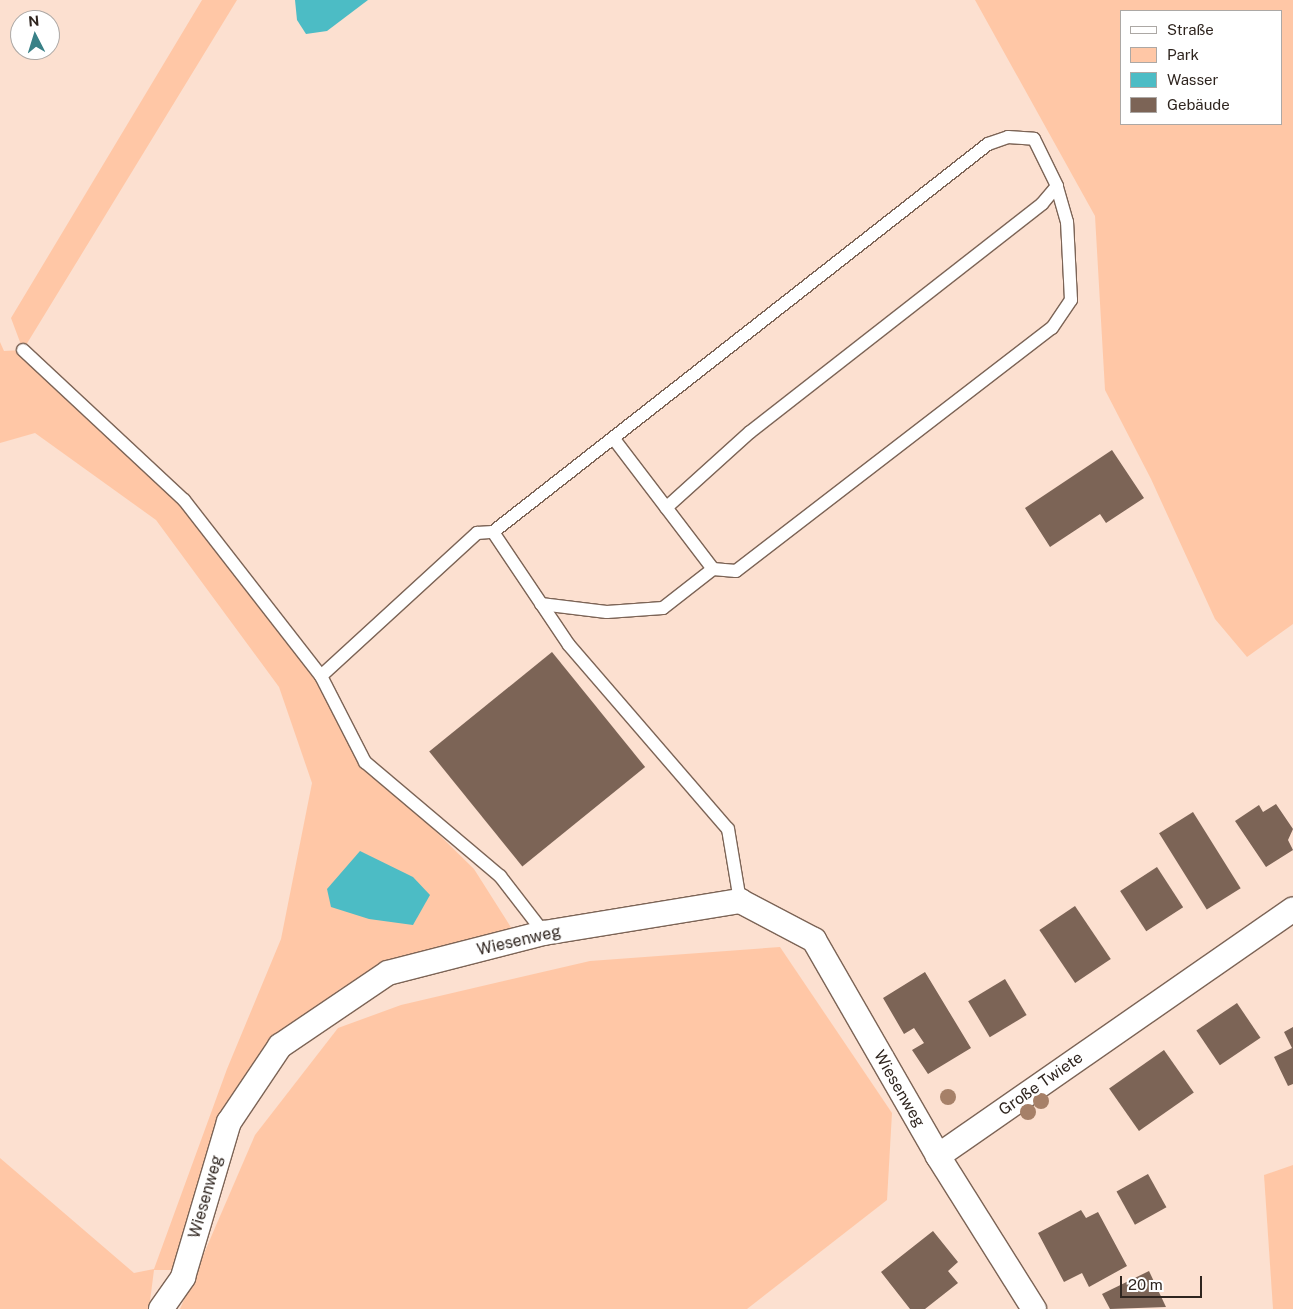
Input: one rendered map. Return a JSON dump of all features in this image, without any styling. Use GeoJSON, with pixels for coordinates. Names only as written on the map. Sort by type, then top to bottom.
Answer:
{"type":"FeatureCollection","features":[{"type":"Feature","properties":{"kind":"street","name":"Wiesenweg"},"geometry":{"type":"LineString","coordinates":[[161,1309],[183,1277],[228,1122],[280,1046],[388,974],[544,933],[740,901],[814,940],[938,1156]]}},
{"type":"Feature","properties":{"kind":"street","name":"Große Twiete"},"geometry":{"type":"LineString","coordinates":[[938,1156],[1293,909]]}},
{"type":"Feature","properties":{"kind":"street"},"geometry":{"type":"LineString","coordinates":[[938,1156],[1034,1309]]}},
{"type":"Feature","properties":{"kind":"lane"},"geometry":{"type":"LineString","coordinates":[[321,676],[477,533],[493,532],[988,144],[1008,136],[1034,139],[1057,186],[1068,222],[1071,300],[1052,328],[736,571],[712,569],[663,608],[607,612],[541,604]]}},
{"type":"Feature","properties":{"kind":"lane"},"geometry":{"type":"LineString","coordinates":[[666,508],[750,432],[1042,204],[1057,186]]}},
{"type":"Feature","properties":{"kind":"lane"},"geometry":{"type":"LineString","coordinates":[[23,350],[184,500],[321,676],[365,762],[500,876],[544,933]]}},
{"type":"Feature","properties":{"kind":"lane"},"geometry":{"type":"LineString","coordinates":[[614,439],[712,569]]}},
{"type":"Feature","properties":{"kind":"lane"},"geometry":{"type":"LineString","coordinates":[[493,532],[568,644],[728,829],[740,901]]}},
{"type":"Feature","properties":{"kind":"green space"},"geometry":{"type":"Polygon","coordinates":[[[202,0],[237,0],[23,350],[11,318],[202,0]]]}},
{"type":"Feature","properties":{"kind":"green space"},"geometry":{"type":"Polygon","coordinates":[[[975,0],[1293,0],[1293,624],[1247,657],[1215,619],[1151,479],[1105,390],[1095,216],[975,0]]]}},
{"type":"Feature","properties":{"kind":"green space"},"geometry":{"type":"Polygon","coordinates":[[[0,342],[4,351],[23,350],[184,500],[321,676],[365,762],[474,869],[512,929],[486,941],[405,963],[341,988],[277,1042],[174,1270],[154,1270],[149,1309],[0,1309],[0,1158],[134,1273],[154,1269],[227,1069],[281,939],[312,783],[279,687],[156,520],[35,433],[0,443],[0,342]]]}},
{"type":"Feature","properties":{"kind":"green space"},"geometry":{"type":"Polygon","coordinates":[[[780,947],[892,1113],[887,1200],[747,1309],[180,1309],[255,1135],[338,1028],[401,1005],[590,961],[780,947]]]}},
{"type":"Feature","properties":{"kind":"green space"},"geometry":{"type":"Polygon","coordinates":[[[1293,1165],[1293,1309],[1273,1309],[1264,1175],[1293,1165]]]}},
{"type":"Feature","properties":{"kind":"water"},"geometry":{"type":"Polygon","coordinates":[[[295,0],[368,0],[327,31],[306,34],[297,20],[295,0]]]}},
{"type":"Feature","properties":{"kind":"water"},"geometry":{"type":"Polygon","coordinates":[[[360,851],[413,877],[430,895],[413,925],[369,919],[331,907],[327,889],[360,851]]]}},
{"type":"Feature","properties":{"kind":"building"},"geometry":{"type":"Polygon","coordinates":[[[1112,450],[1144,498],[1106,523],[1100,514],[1050,547],[1025,508],[1112,450]]]}},
{"type":"Feature","properties":{"kind":"building"},"geometry":{"type":"Polygon","coordinates":[[[552,652],[645,767],[522,866],[429,751],[552,652]]]}},
{"type":"Feature","properties":{"kind":"building"},"geometry":{"type":"Polygon","coordinates":[[[1276,804],[1293,829],[1288,840],[1293,850],[1266,867],[1235,821],[1259,805],[1263,812],[1276,804]]]}},
{"type":"Feature","properties":{"kind":"building"},"geometry":{"type":"Polygon","coordinates":[[[1193,812],[1241,888],[1207,910],[1159,833],[1193,812]]]}},
{"type":"Feature","properties":{"kind":"building"},"geometry":{"type":"Polygon","coordinates":[[[1157,867],[1183,907],[1146,931],[1120,891],[1157,867]]]}},
{"type":"Feature","properties":{"kind":"building"},"geometry":{"type":"Polygon","coordinates":[[[1075,906],[1111,959],[1075,983],[1039,930],[1075,906]]]}},
{"type":"Feature","properties":{"kind":"building"},"geometry":{"type":"Polygon","coordinates":[[[925,972],[971,1048],[928,1074],[912,1050],[924,1043],[914,1028],[904,1034],[883,998],[925,972]]]}},
{"type":"Feature","properties":{"kind":"building"},"geometry":{"type":"Polygon","coordinates":[[[1005,979],[1027,1015],[990,1037],[968,1001],[1005,979]]]}},
{"type":"Feature","properties":{"kind":"building"},"geometry":{"type":"Polygon","coordinates":[[[1237,1003],[1260,1038],[1220,1065],[1196,1030],[1237,1003]]]}},
{"type":"Feature","properties":{"kind":"building"},"geometry":{"type":"Polygon","coordinates":[[[1293,1027],[1293,1084],[1288,1086],[1274,1057],[1292,1048],[1284,1032],[1293,1027]]]}},
{"type":"Feature","properties":{"kind":"building"},"geometry":{"type":"Polygon","coordinates":[[[1164,1050],[1194,1093],[1139,1131],[1109,1088],[1164,1050]]]}},
{"type":"Feature","properties":{"kind":"building"},"geometry":{"type":"Polygon","coordinates":[[[1148,1174],[1166,1207],[1135,1225],[1117,1191],[1148,1174]]]}},
{"type":"Feature","properties":{"kind":"building"},"geometry":{"type":"Polygon","coordinates":[[[1081,1210],[1086,1218],[1098,1212],[1127,1266],[1089,1287],[1082,1273],[1064,1282],[1038,1233],[1081,1210]]]}},
{"type":"Feature","properties":{"kind":"building"},"geometry":{"type":"Polygon","coordinates":[[[933,1231],[958,1262],[948,1271],[958,1283],[925,1309],[910,1309],[881,1272],[933,1231]]]}},
{"type":"Feature","properties":{"kind":"building"},"geometry":{"type":"Polygon","coordinates":[[[1149,1271],[1166,1307],[1110,1309],[1102,1294],[1149,1271]]]}}]}
